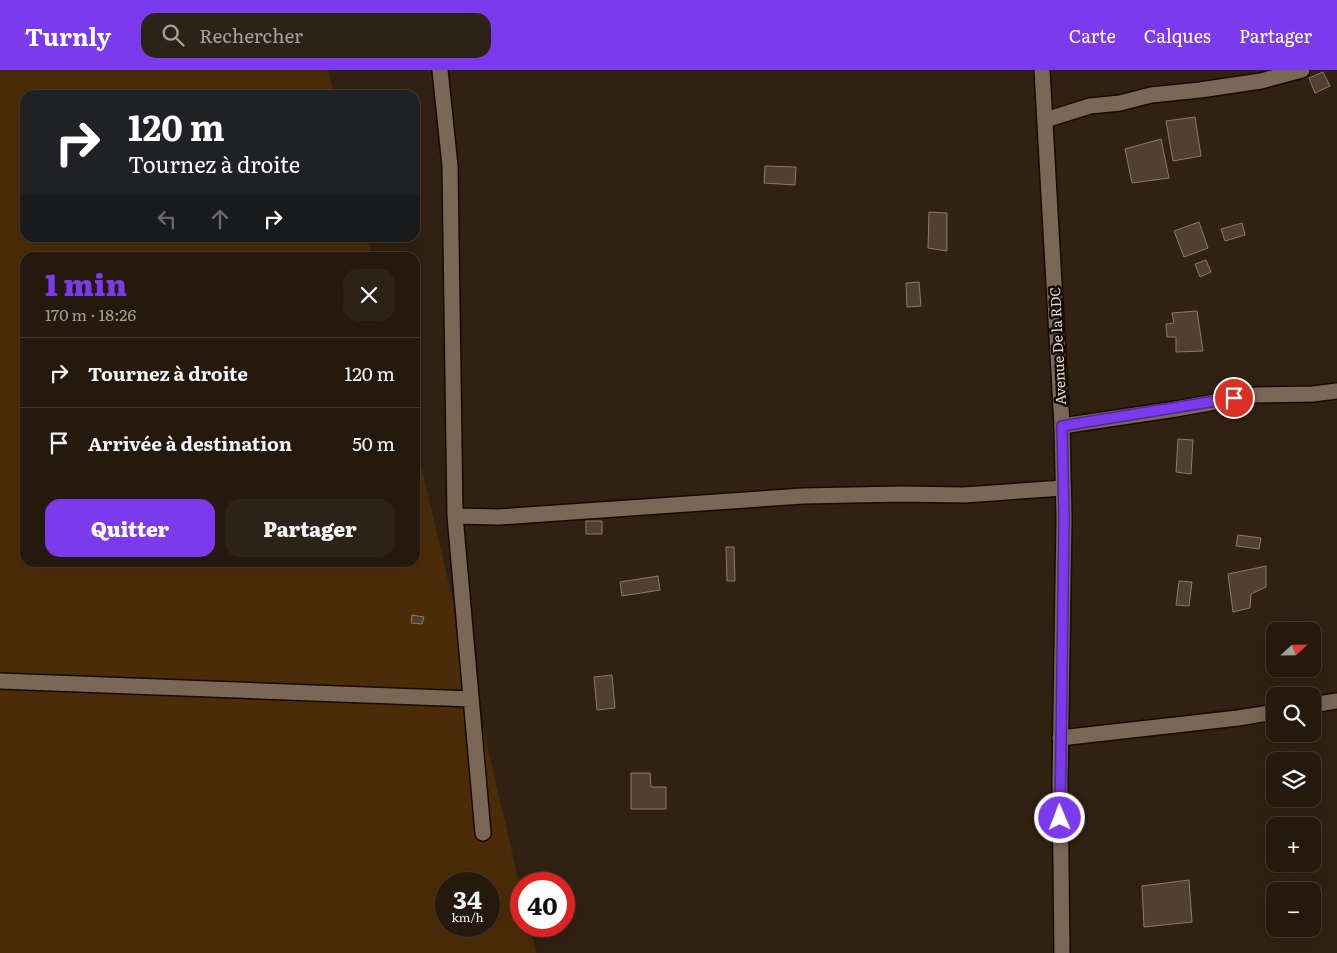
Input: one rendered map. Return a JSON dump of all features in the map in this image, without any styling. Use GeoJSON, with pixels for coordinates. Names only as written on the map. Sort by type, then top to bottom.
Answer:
{"type":"FeatureCollection","features":[{"type":"Feature","properties":{"kind":"street"},"geometry":{"type":"LineString","coordinates":[[440,70],[450,166],[455,516],[483,833]]}},
{"type":"Feature","properties":{"kind":"street","name":"Avenue De la RDC"},"geometry":{"type":"LineString","coordinates":[[1042,70],[1062,426],[1060,738],[1062,953]]}},
{"type":"Feature","properties":{"kind":"street"},"geometry":{"type":"LineString","coordinates":[[1045,120],[1090,106],[1120,103],[1151,95],[1200,90],[1261,80],[1302,70]]}},
{"type":"Feature","properties":{"kind":"street"},"geometry":{"type":"LineString","coordinates":[[1062,426],[1254,395],[1313,394],[1337,391]]}},
{"type":"Feature","properties":{"kind":"street"},"geometry":{"type":"LineString","coordinates":[[455,516],[499,517],[803,496],[964,495],[1063,488]]}},
{"type":"Feature","properties":{"kind":"street"},"geometry":{"type":"LineString","coordinates":[[0,681],[471,699]]}},
{"type":"Feature","properties":{"kind":"street"},"geometry":{"type":"LineString","coordinates":[[1321,703],[1337,700]]}},
{"type":"Feature","properties":{"kind":"street"},"geometry":{"type":"LineString","coordinates":[[1060,738],[1266,713]]}},
{"type":"Feature","properties":{"kind":"shaded area"},"geometry":{"type":"Polygon","coordinates":[[[0,70],[328,70],[333,90],[20,90],[20,242],[368,242],[371,252],[20,252],[20,567],[420,567],[420,461],[517,872],[510,872],[510,937],[532,937],[536,953],[0,953],[0,70]]]}},
{"type":"Feature","properties":{"kind":"building"},"geometry":{"type":"Polygon","coordinates":[[[1323,72],[1330,86],[1315,93],[1309,78],[1323,72]]]}},
{"type":"Feature","properties":{"kind":"building"},"geometry":{"type":"Polygon","coordinates":[[[1195,117],[1201,156],[1173,161],[1166,121],[1195,117]]]}},
{"type":"Feature","properties":{"kind":"building"},"geometry":{"type":"Polygon","coordinates":[[[1161,139],[1169,178],[1132,183],[1125,149],[1161,139]]]}},
{"type":"Feature","properties":{"kind":"building"},"geometry":{"type":"Polygon","coordinates":[[[765,166],[796,167],[795,185],[764,183],[765,166]]]}},
{"type":"Feature","properties":{"kind":"building"},"geometry":{"type":"Polygon","coordinates":[[[929,212],[947,213],[947,251],[928,248],[929,212]]]}},
{"type":"Feature","properties":{"kind":"building"},"geometry":{"type":"Polygon","coordinates":[[[1199,222],[1208,248],[1184,257],[1174,231],[1199,222]]]}},
{"type":"Feature","properties":{"kind":"building"},"geometry":{"type":"Polygon","coordinates":[[[1242,223],[1245,235],[1225,241],[1221,229],[1242,223]]]}},
{"type":"Feature","properties":{"kind":"building"},"geometry":{"type":"Polygon","coordinates":[[[1206,260],[1211,272],[1200,277],[1195,264],[1206,260]]]}},
{"type":"Feature","properties":{"kind":"building"},"geometry":{"type":"Polygon","coordinates":[[[919,282],[921,306],[907,307],[906,283],[919,282]]]}},
{"type":"Feature","properties":{"kind":"building"},"geometry":{"type":"Polygon","coordinates":[[[1197,311],[1203,351],[1176,352],[1176,337],[1167,337],[1166,324],[1174,323],[1172,313],[1197,311]]]}},
{"type":"Feature","properties":{"kind":"building"},"geometry":{"type":"Polygon","coordinates":[[[1178,439],[1193,440],[1191,474],[1176,472],[1178,439]]]}},
{"type":"Feature","properties":{"kind":"building"},"geometry":{"type":"Polygon","coordinates":[[[586,521],[602,521],[602,534],[586,534],[586,521]]]}},
{"type":"Feature","properties":{"kind":"building"},"geometry":{"type":"Polygon","coordinates":[[[1238,535],[1261,538],[1259,549],[1236,546],[1238,535]]]}},
{"type":"Feature","properties":{"kind":"building"},"geometry":{"type":"Polygon","coordinates":[[[726,547],[734,547],[735,581],[727,581],[726,547]]]}},
{"type":"Feature","properties":{"kind":"building"},"geometry":{"type":"Polygon","coordinates":[[[1266,566],[1266,587],[1251,594],[1250,608],[1233,612],[1228,574],[1266,566]]]}},
{"type":"Feature","properties":{"kind":"building"},"geometry":{"type":"Polygon","coordinates":[[[658,576],[660,590],[622,596],[620,582],[658,576]]]}},
{"type":"Feature","properties":{"kind":"building"},"geometry":{"type":"Polygon","coordinates":[[[1179,581],[1192,582],[1189,606],[1176,605],[1179,581]]]}},
{"type":"Feature","properties":{"kind":"building"},"geometry":{"type":"Polygon","coordinates":[[[412,615],[424,617],[422,624],[411,623],[412,615]]]}},
{"type":"Feature","properties":{"kind":"building"},"geometry":{"type":"Polygon","coordinates":[[[612,675],[615,708],[597,710],[594,677],[612,675]]]}},
{"type":"Feature","properties":{"kind":"building"},"geometry":{"type":"Polygon","coordinates":[[[631,773],[650,773],[651,787],[666,787],[666,809],[631,809],[631,773]]]}},
{"type":"Feature","properties":{"kind":"building"},"geometry":{"type":"Polygon","coordinates":[[[1189,880],[1192,922],[1144,927],[1142,886],[1189,880]]]}},
{"type":"Feature","properties":{"kind":"route"},"geometry":{"type":"LineString","coordinates":[[1060,818],[1064,518],[1062,426],[1176,409],[1234,398]]}}]}
